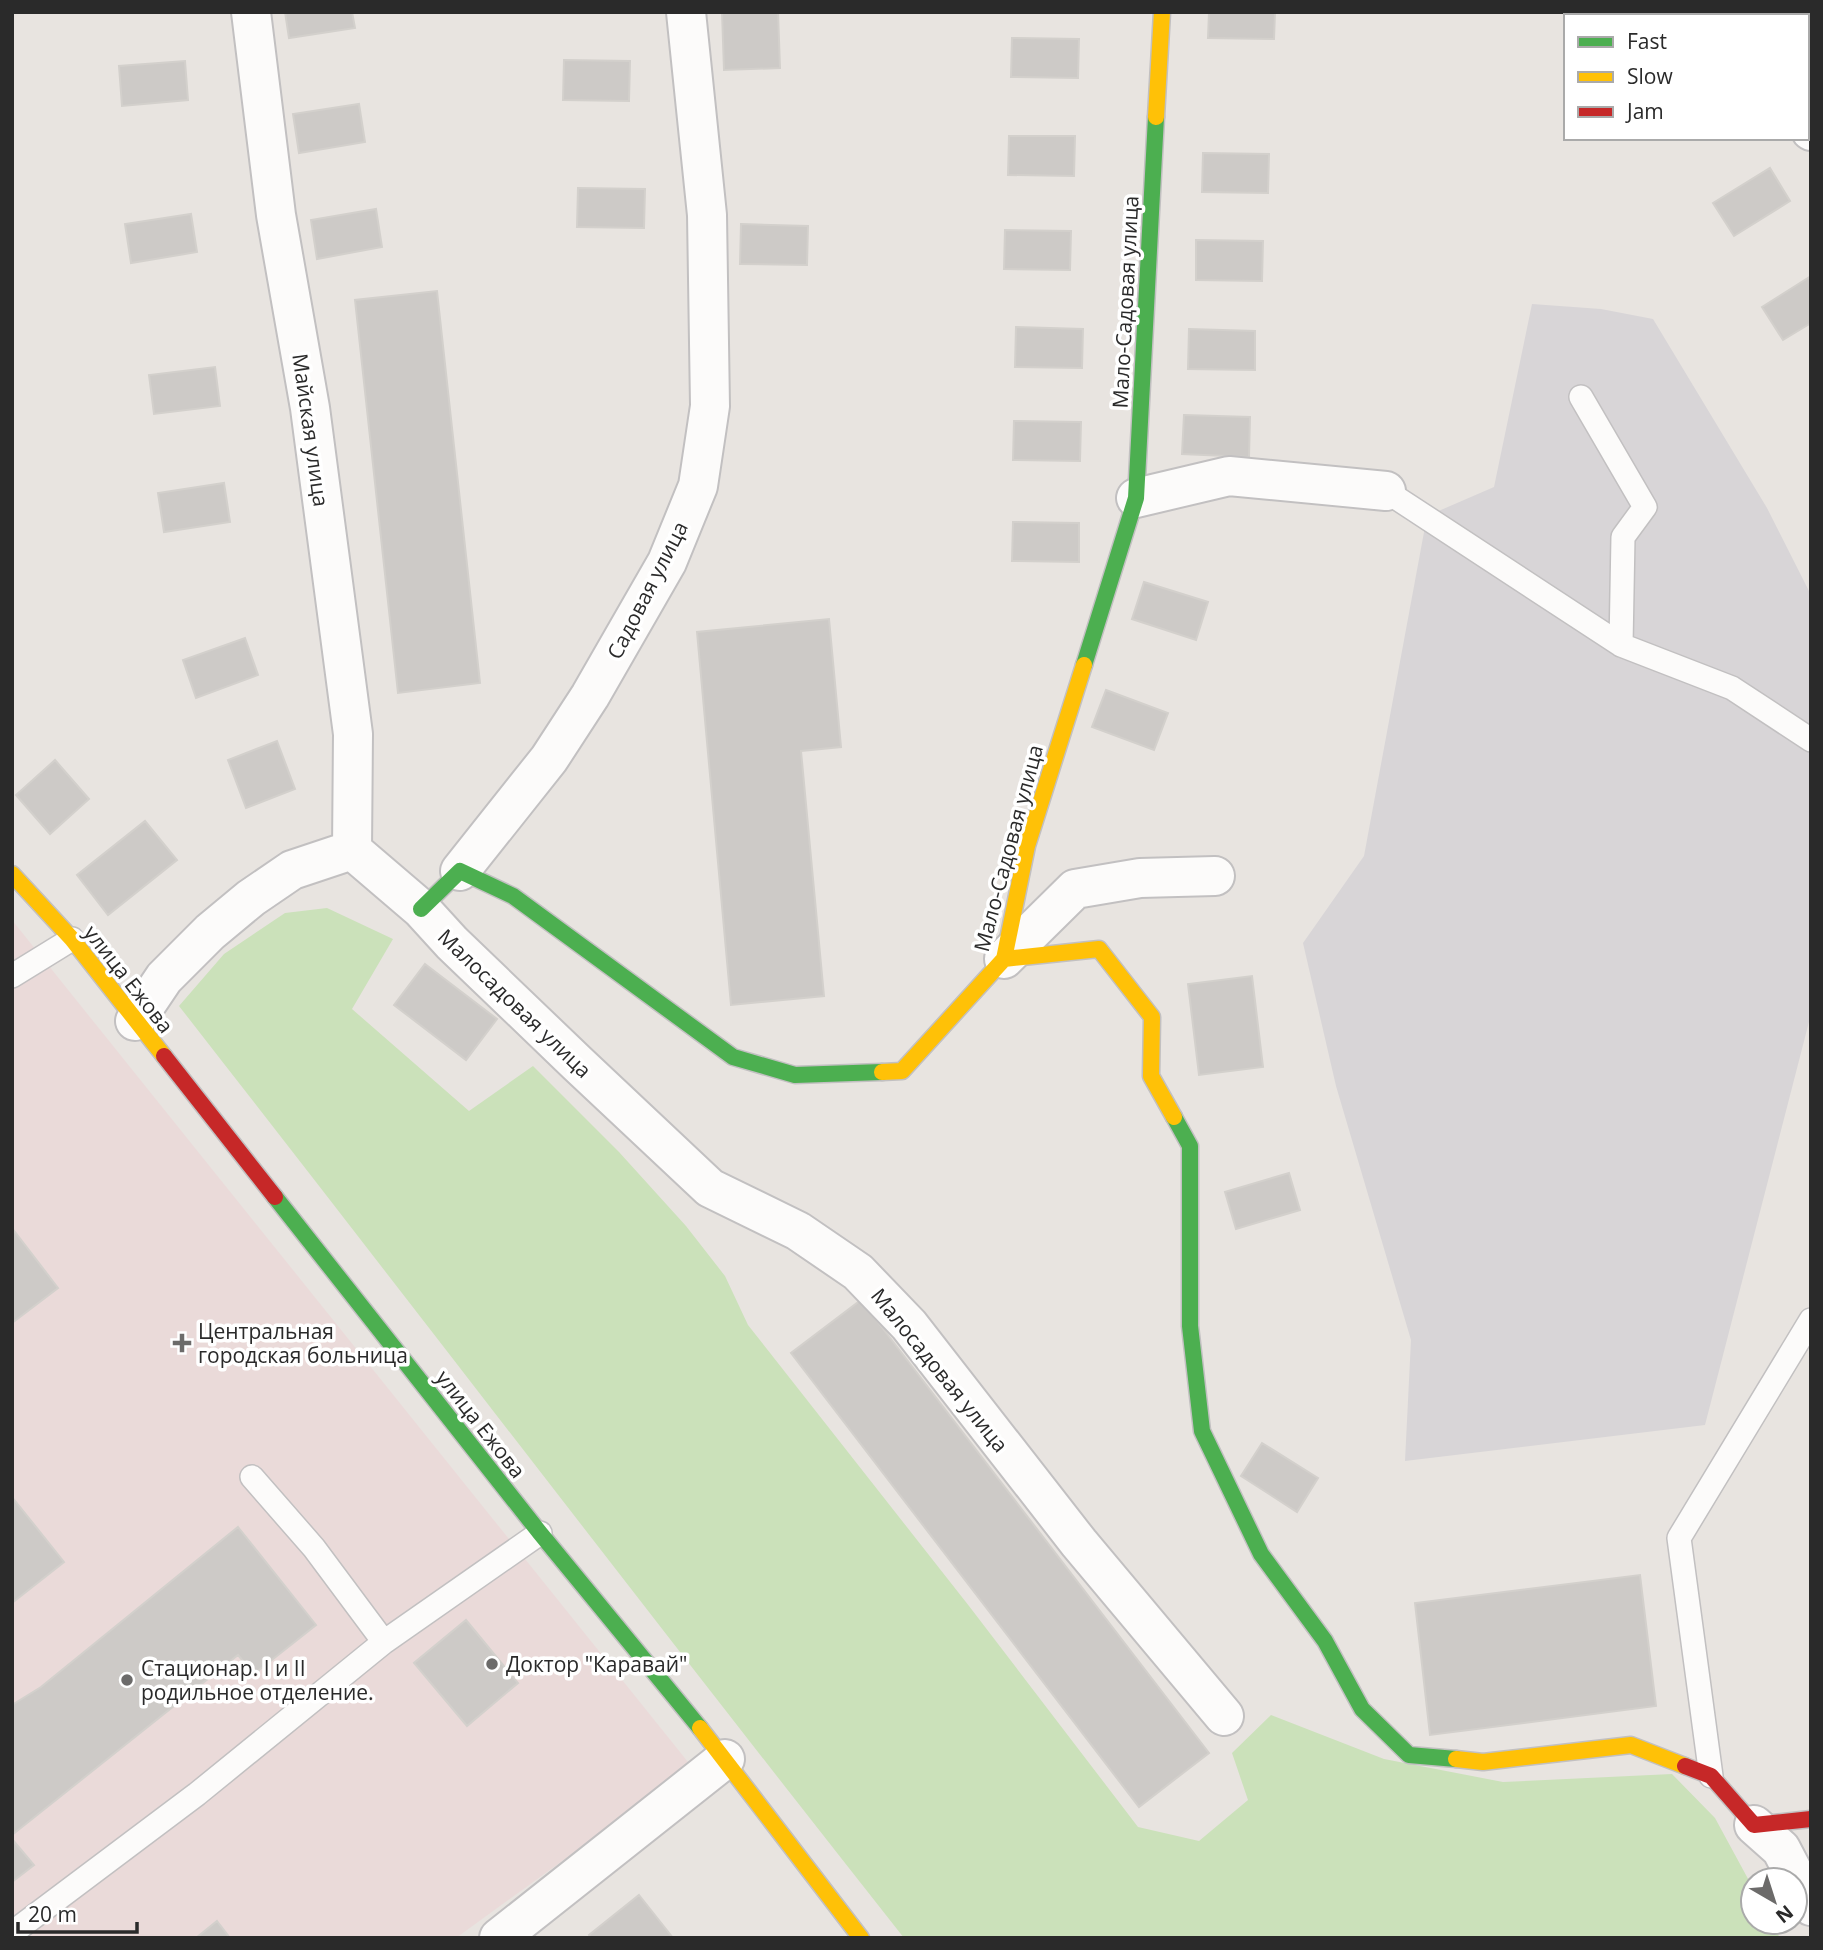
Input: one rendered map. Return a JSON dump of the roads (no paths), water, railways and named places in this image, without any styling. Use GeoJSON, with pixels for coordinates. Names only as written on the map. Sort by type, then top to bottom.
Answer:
{"type":"FeatureCollection","features":[{"type":"Feature","properties":{"kind":"street","name":"Майская улица"},"geometry":{"type":"LineString","coordinates":[[251,12],[276,215],[310,408],[354,734],[352,850]]}},
{"type":"Feature","properties":{"kind":"street","name":"Садовая улица"},"geometry":{"type":"LineString","coordinates":[[460,871],[549,759],[590,696],[667,562],[698,486],[710,406],[707,215],[686,12]]}},
{"type":"Feature","properties":{"kind":"street","name":"Мало-Садовая улица"},"geometry":{"type":"LineString","coordinates":[[460,871],[513,896],[733,1057],[795,1075],[902,1071],[1004,959],[1027,846],[1136,498],[1162,12]]}},
{"type":"Feature","properties":{"kind":"street"},"geometry":{"type":"LineString","coordinates":[[1136,498],[1229,476],[1387,491]]}},
{"type":"Feature","properties":{"kind":"street","name":"Малосадовая улица"},"geometry":{"type":"LineString","coordinates":[[352,850],[421,909],[452,943],[557,1045],[710,1188],[798,1231],[858,1272],[909,1325],[1079,1544],[1224,1716]]}},
{"type":"Feature","properties":{"kind":"street"},"geometry":{"type":"LineString","coordinates":[[135,1021],[164,978],[210,932],[251,898],[292,870],[352,850]]}},
{"type":"Feature","properties":{"kind":"street"},"geometry":{"type":"LineString","coordinates":[[421,909],[460,871]]}},
{"type":"Feature","properties":{"kind":"street","name":"улица Ежова"},"geometry":{"type":"LineString","coordinates":[[12,874],[72,939],[540,1533],[725,1759],[861,1938]]}},
{"type":"Feature","properties":{"kind":"street"},"geometry":{"type":"LineString","coordinates":[[1004,959],[1075,889],[1140,878],[1215,876]]}},
{"type":"Feature","properties":{"kind":"street"},"geometry":{"type":"LineString","coordinates":[[1004,959],[1100,949],[1152,1017],[1151,1076],[1190,1146],[1190,1326],[1202,1431],[1261,1554],[1325,1641],[1362,1709],[1409,1755],[1483,1762],[1631,1745],[1711,1776],[1754,1825],[1781,1849],[1811,1906]]}},
{"type":"Feature","properties":{"kind":"street"},"geometry":{"type":"LineString","coordinates":[[499,1938],[725,1759]]}},
{"type":"Feature","properties":{"kind":"street"},"geometry":{"type":"LineString","coordinates":[[1754,1825],[1811,1819]]}},
{"type":"Feature","properties":{"kind":"lane"},"geometry":{"type":"LineString","coordinates":[[1581,397],[1645,507],[1623,537],[1621,645]]}},
{"type":"Feature","properties":{"kind":"lane"},"geometry":{"type":"LineString","coordinates":[[1387,491],[1621,645],[1732,688],[1811,740]]}},
{"type":"Feature","properties":{"kind":"lane"},"geometry":{"type":"LineString","coordinates":[[12,976],[72,939]]}},
{"type":"Feature","properties":{"kind":"lane"},"geometry":{"type":"LineString","coordinates":[[1711,1776],[1679,1538],[1811,1320]]}},
{"type":"Feature","properties":{"kind":"lane"},"geometry":{"type":"LineString","coordinates":[[252,1476],[314,1548],[383,1642]]}},
{"type":"Feature","properties":{"kind":"lane"},"geometry":{"type":"LineString","coordinates":[[12,1933],[197,1794],[383,1642],[540,1533]]}},
{"type":"Feature","properties":{"kind":"place","name":"Центральная городская больница"},"geometry":{"type":"Point","coordinates":[182,1343]}},
{"type":"Feature","properties":{"kind":"place","name":"Доктор \"Каравай\""},"geometry":{"type":"Point","coordinates":[492,1664]}},
{"type":"Feature","properties":{"kind":"place","name":"Стационар. I и II родильное отделение."},"geometry":{"type":"Point","coordinates":[127,1680]}}]}
